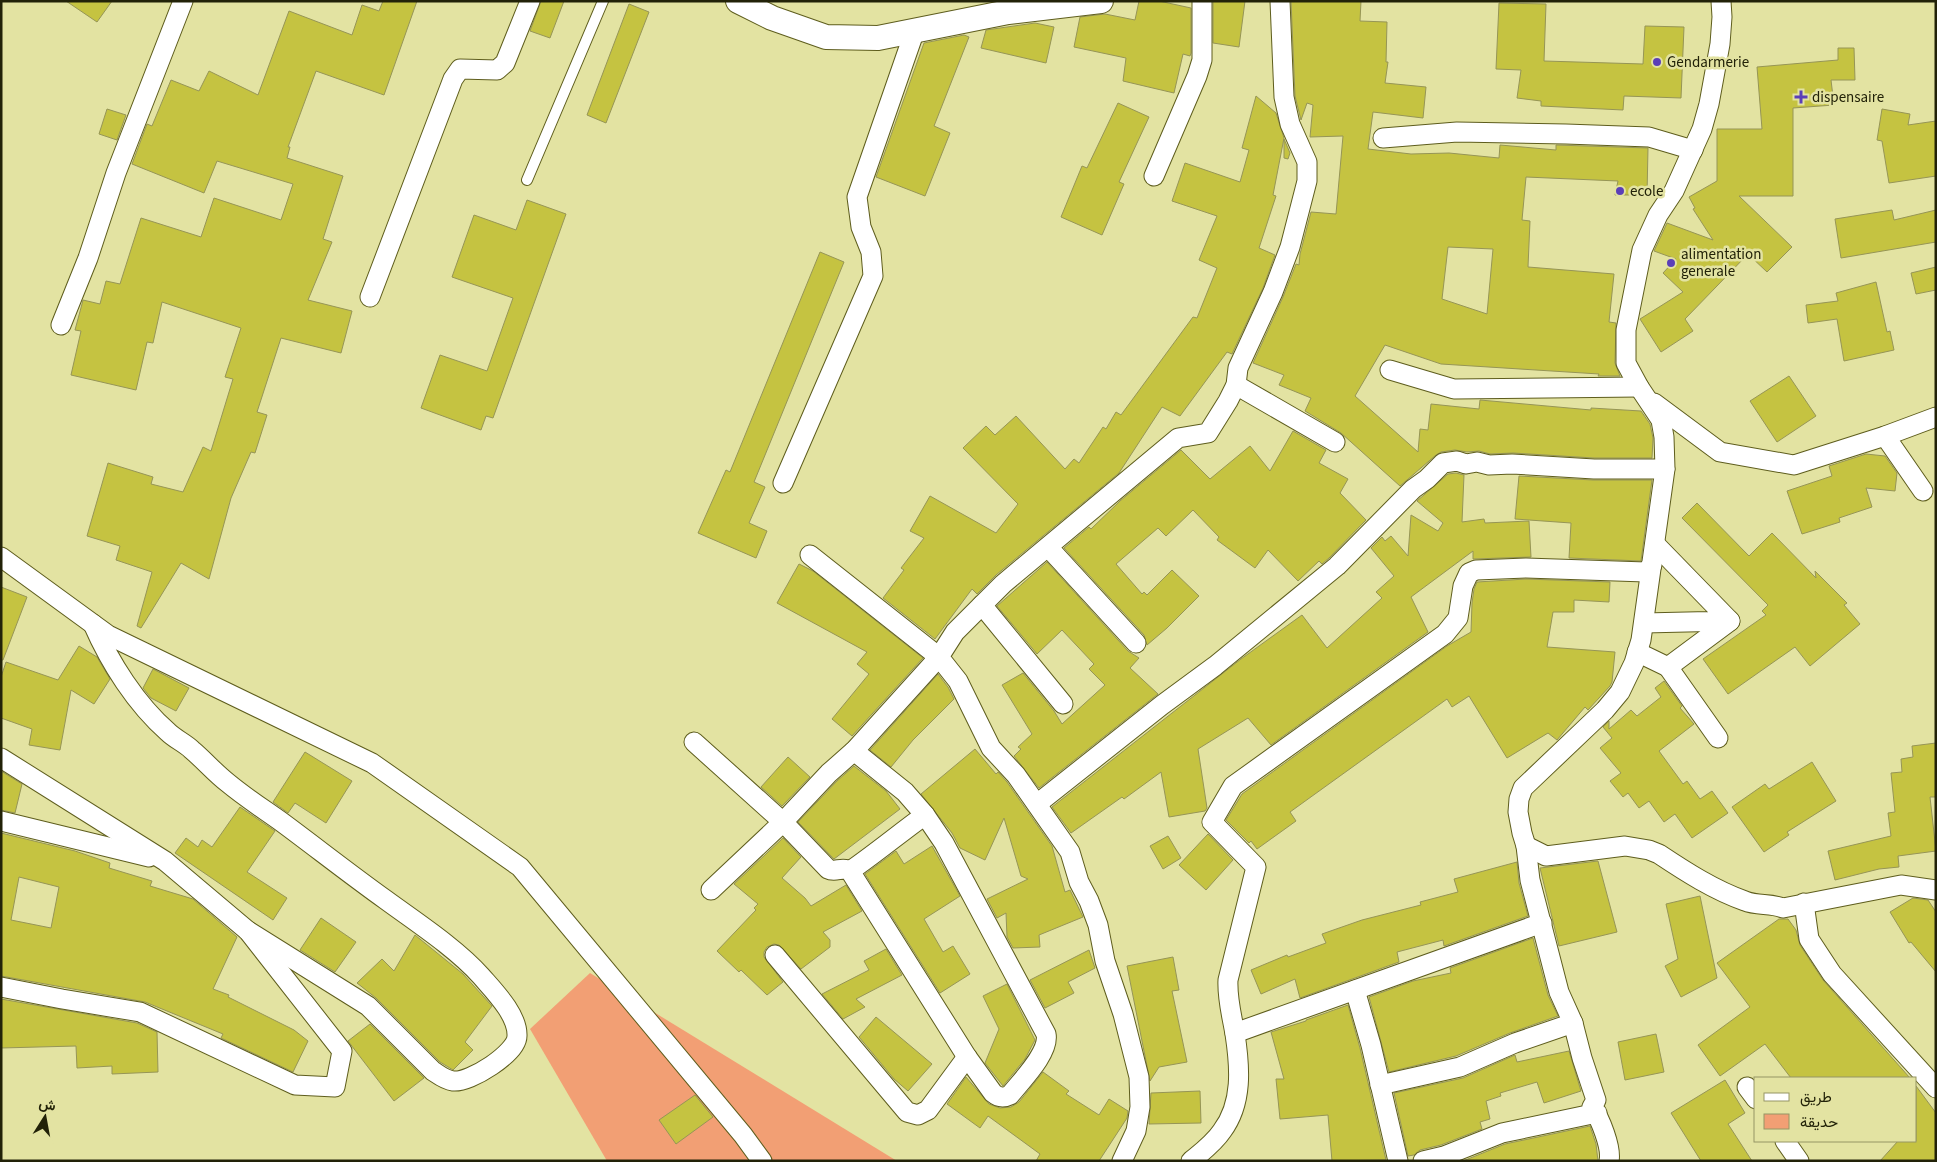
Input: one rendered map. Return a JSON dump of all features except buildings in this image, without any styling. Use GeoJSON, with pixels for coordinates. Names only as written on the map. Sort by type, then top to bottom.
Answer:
{"type":"FeatureCollection","features":[{"type":"Feature","properties":{"kind":"street"},"geometry":{"type":"LineString","coordinates":[[61,325],[88,258],[116,173],[183,1]]}},
{"type":"Feature","properties":{"kind":"street"},"geometry":{"type":"LineString","coordinates":[[370,297],[453,79],[460,69],[496,70],[505,63],[530,1]]}},
{"type":"Feature","properties":{"kind":"street"},"geometry":{"type":"LineString","coordinates":[[739,1],[772,18],[826,37],[878,38],[1008,12],[1101,1]]}},
{"type":"Feature","properties":{"kind":"street"},"geometry":{"type":"LineString","coordinates":[[1154,176],[1202,60],[1202,1]]}},
{"type":"Feature","properties":{"kind":"street"},"geometry":{"type":"LineString","coordinates":[[711,890],[783,822],[829,773],[854,751],[939,657],[955,632],[1004,584],[1178,438],[1208,433],[1236,385],[1238,368],[1273,292],[1290,247],[1307,181],[1307,162],[1290,124],[1283,90],[1280,1]]}},
{"type":"Feature","properties":{"kind":"street"},"geometry":{"type":"LineString","coordinates":[[1610,1161],[1611,1154],[1597,1113],[1592,1107],[1596,1100],[1582,1058],[1574,1023],[1559,992],[1530,880],[1526,846],[1518,812],[1521,791],[1605,710],[1620,692],[1630,673],[1637,652],[1644,623],[1661,489],[1666,469],[1664,429],[1661,420],[1626,363],[1626,330],[1642,250],[1658,215],[1674,191],[1693,150],[1710,104],[1720,44],[1721,1]]}},
{"type":"Feature","properties":{"kind":"street"},"geometry":{"type":"LineString","coordinates":[[783,483],[873,276],[871,252],[860,227],[857,197],[916,30]]}},
{"type":"Feature","properties":{"kind":"street"},"geometry":{"type":"LineString","coordinates":[[1383,138],[1457,132],[1566,134],[1649,138],[1693,150]]}},
{"type":"Feature","properties":{"kind":"street"},"geometry":{"type":"LineString","coordinates":[[1390,370],[1454,389],[1643,392],[1720,452],[1794,464],[1885,436],[1936,417]]}},
{"type":"Feature","properties":{"kind":"street"},"geometry":{"type":"LineString","coordinates":[[1236,385],[1335,442]]}},
{"type":"Feature","properties":{"kind":"street"},"geometry":{"type":"LineString","coordinates":[[1885,436],[1923,491]]}},
{"type":"Feature","properties":{"kind":"street"},"geometry":{"type":"LineString","coordinates":[[1036,804],[1215,666],[1337,566],[1413,489],[1432,475],[1443,463],[1457,461],[1466,464],[1477,462],[1489,465],[1512,464],[1594,469],[1666,469]]}},
{"type":"Feature","properties":{"kind":"street"},"geometry":{"type":"LineString","coordinates":[[1655,544],[1730,621]]}},
{"type":"Feature","properties":{"kind":"street"},"geometry":{"type":"LineString","coordinates":[[1048,547],[1136,644]]}},
{"type":"Feature","properties":{"kind":"street"},"geometry":{"type":"LineString","coordinates":[[810,556],[939,657],[958,681],[991,748],[1016,775],[1070,852],[1078,882],[1089,901],[1098,925],[1105,961],[1123,1014],[1139,1077],[1140,1107],[1136,1131],[1122,1161]]}},
{"type":"Feature","properties":{"kind":"street"},"geometry":{"type":"LineString","coordinates":[[1,557],[108,635],[372,763],[520,868],[737,1127],[762,1161]]}},
{"type":"Feature","properties":{"kind":"street"},"geometry":{"type":"LineString","coordinates":[[1191,1161],[1211,1144],[1222,1131],[1236,1102],[1239,1063],[1228,995],[1228,980],[1256,867],[1212,822],[1233,786],[1440,639],[1458,618],[1463,586],[1469,573],[1486,570],[1526,568],[1646,572],[1652,565]]}},
{"type":"Feature","properties":{"kind":"street"},"geometry":{"type":"LineString","coordinates":[[982,605],[1063,704]]}},
{"type":"Feature","properties":{"kind":"street"},"geometry":{"type":"LineString","coordinates":[[1644,623],[1730,621]]}},
{"type":"Feature","properties":{"kind":"street"},"geometry":{"type":"LineString","coordinates":[[1668,667],[1730,621]]}},
{"type":"Feature","properties":{"kind":"street"},"geometry":{"type":"LineString","coordinates":[[1,758],[165,860],[248,931],[368,1006],[433,1071],[444,1078],[452,1081],[462,1081],[500,1059],[515,1045],[517,1036],[516,1024],[502,1000],[479,973],[430,933],[229,784],[192,750],[170,734],[155,720],[129,687],[104,649],[93,624]]}},
{"type":"Feature","properties":{"kind":"street"},"geometry":{"type":"LineString","coordinates":[[1637,652],[1668,667],[1718,738]]}},
{"type":"Feature","properties":{"kind":"street"},"geometry":{"type":"LineString","coordinates":[[694,742],[783,822],[828,869],[833,871],[843,868],[850,871],[967,1057],[993,1093],[996,1096],[1006,1097],[1010,1095],[1046,1049],[1047,1039],[1044,1029],[944,843],[925,815],[905,792],[854,751]]}},
{"type":"Feature","properties":{"kind":"street"},"geometry":{"type":"LineString","coordinates":[[850,871],[925,815]]}},
{"type":"Feature","properties":{"kind":"street"},"geometry":{"type":"LineString","coordinates":[[1,821],[165,860]]}},
{"type":"Feature","properties":{"kind":"street"},"geometry":{"type":"LineString","coordinates":[[1526,846],[1546,856],[1612,847],[1638,847],[1659,854],[1719,890],[1747,902],[1775,904],[1783,908],[1901,886],[1934,892]]}},
{"type":"Feature","properties":{"kind":"street"},"geometry":{"type":"LineString","coordinates":[[1804,903],[1809,939],[1832,974],[1936,1088]]}},
{"type":"Feature","properties":{"kind":"street"},"geometry":{"type":"LineString","coordinates":[[1235,1034],[1542,923]]}},
{"type":"Feature","properties":{"kind":"street"},"geometry":{"type":"LineString","coordinates":[[1,987],[140,1012],[295,1085],[335,1087],[342,1051],[248,931]]}},
{"type":"Feature","properties":{"kind":"street"},"geometry":{"type":"LineString","coordinates":[[775,955],[907,1112],[918,1115],[928,1110],[967,1057]]}},
{"type":"Feature","properties":{"kind":"street"},"geometry":{"type":"LineString","coordinates":[[1355,990],[1371,1045],[1398,1161]]}},
{"type":"Feature","properties":{"kind":"street"},"geometry":{"type":"LineString","coordinates":[[1380,1085],[1460,1066],[1516,1043],[1574,1023]]}},
{"type":"Feature","properties":{"kind":"street"},"geometry":{"type":"LineString","coordinates":[[1423,1161],[1444,1156],[1502,1133],[1597,1113]]}},
{"type":"Feature","properties":{"kind":"street"},"geometry":{"type":"LineString","coordinates":[[1786,1142],[1799,1161]]}},
{"type":"Feature","properties":{"kind":"lane"},"geometry":{"type":"LineString","coordinates":[[527,180],[603,1]]}},
{"type":"Feature","properties":{"kind":"green space"},"geometry":{"type":"Polygon","coordinates":[[[590,973],[897,1161],[607,1161],[530,1029],[590,973]]]}},
{"type":"Feature","properties":{"kind":"place","name":"Gendarmerie"},"geometry":{"type":"Point","coordinates":[1657,62]}},
{"type":"Feature","properties":{"kind":"place","name":"dispensaire"},"geometry":{"type":"Point","coordinates":[1801,97]}},
{"type":"Feature","properties":{"kind":"place","name":"ecole"},"geometry":{"type":"Point","coordinates":[1620,191]}},
{"type":"Feature","properties":{"kind":"place","name":"alimentation generale"},"geometry":{"type":"Point","coordinates":[1671,263]}}]}
